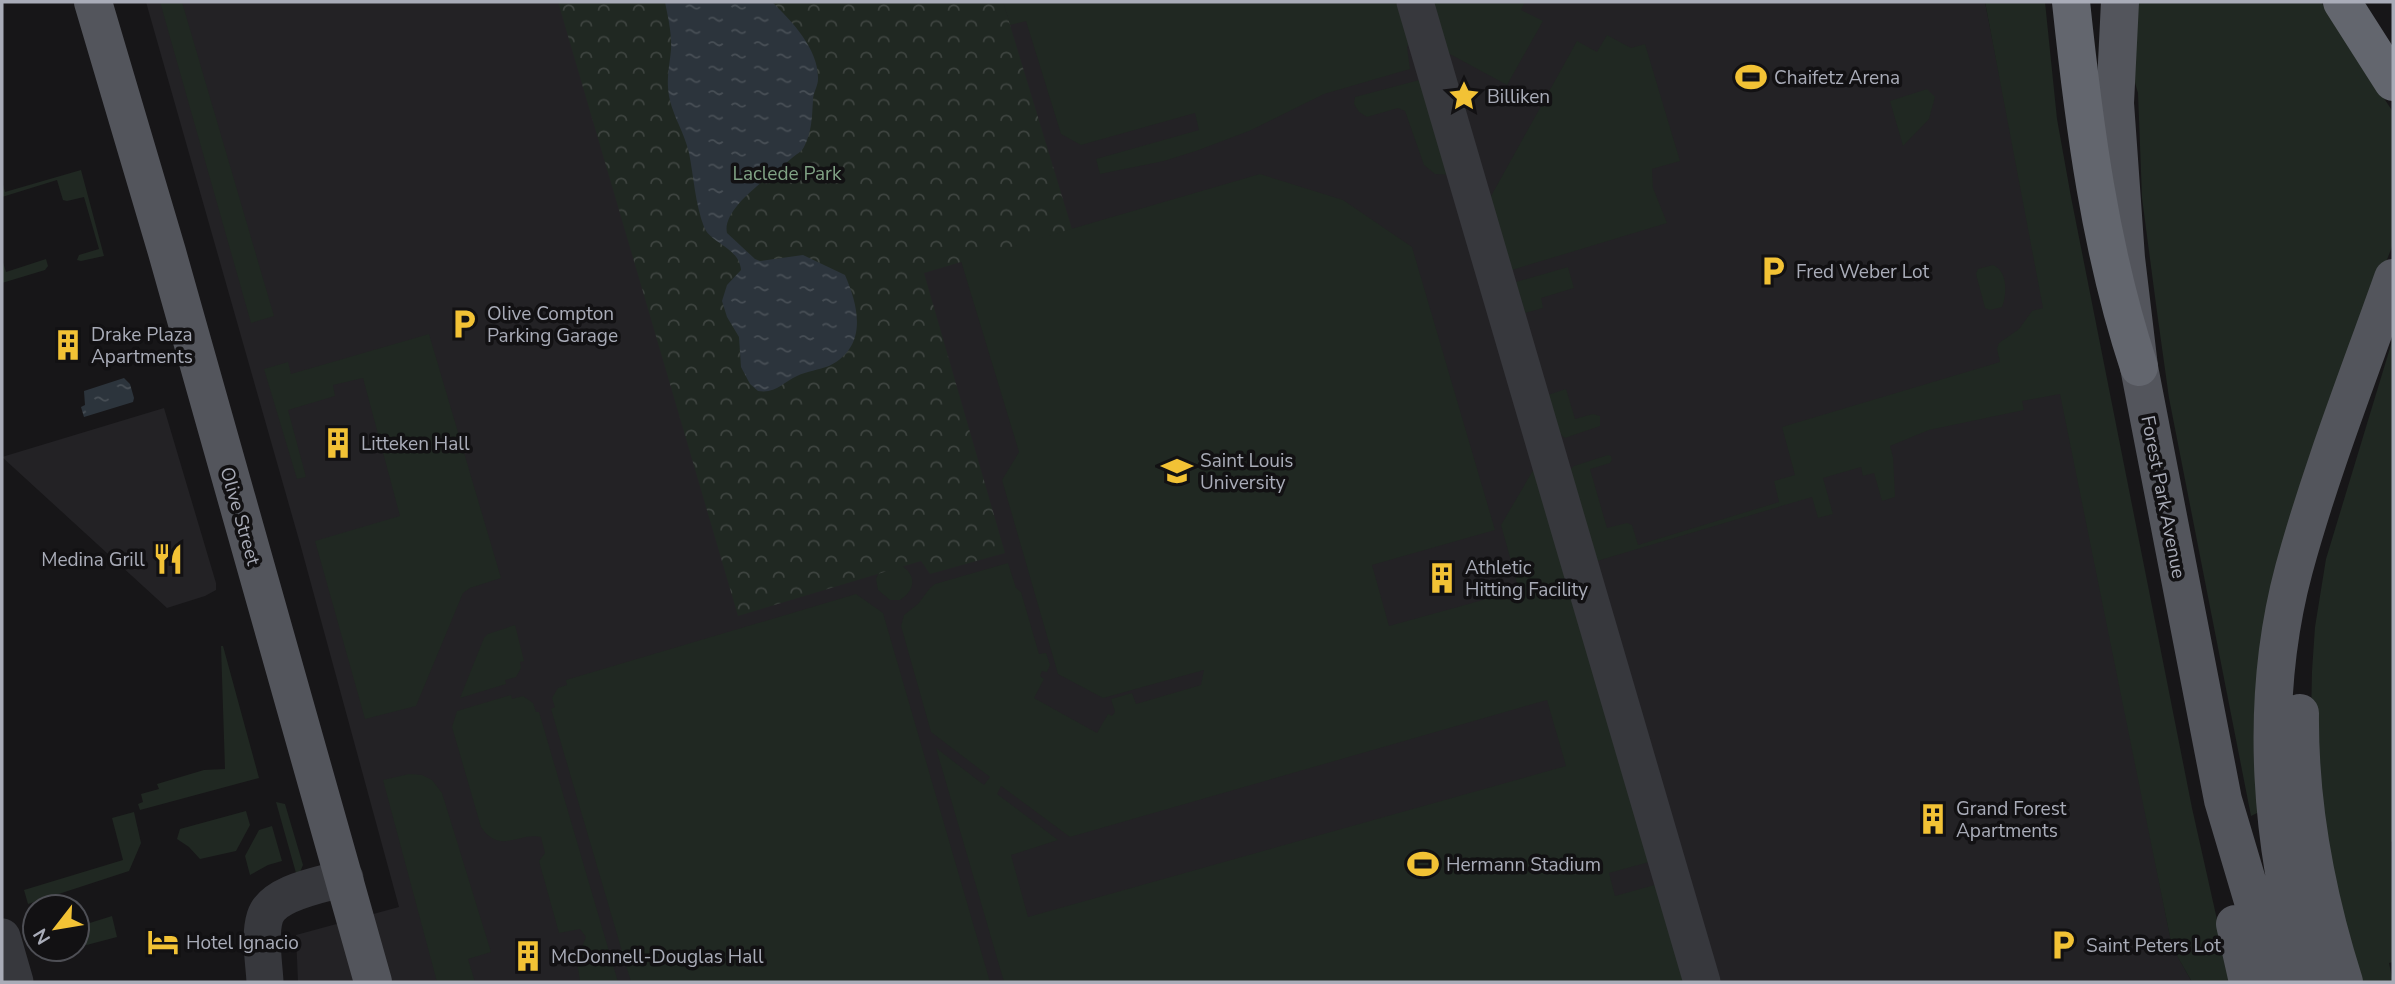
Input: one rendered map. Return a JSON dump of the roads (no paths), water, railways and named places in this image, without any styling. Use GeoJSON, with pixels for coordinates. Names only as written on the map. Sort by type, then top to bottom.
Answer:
{"type":"FeatureCollection","features":[{"type":"Feature","properties":{"kind":"highway"},"geometry":{"type":"LineString","coordinates":[[2071,2],[2087,131],[2110,265],[2122,316],[2140,367]]}},
{"type":"Feature","properties":{"kind":"highway"},"geometry":{"type":"LineString","coordinates":[[2342,2],[2390,77]]}},
{"type":"Feature","properties":{"kind":"main road","name":"Olive Street"},"geometry":{"type":"LineString","coordinates":[[93,2],[167,252],[373,982]]}},
{"type":"Feature","properties":{"kind":"main road","name":"Forest Park Avenue"},"geometry":{"type":"LineString","coordinates":[[2120,2],[2115,103],[2119,177],[2140,367],[2223,800],[2277,982]]}},
{"type":"Feature","properties":{"kind":"main road"},"geometry":{"type":"LineString","coordinates":[[2310,982],[2294,927],[2285,879],[2273,778],[2273,729],[2282,631],[2294,571],[2334,445],[2393,278]]}},
{"type":"Feature","properties":{"kind":"main road"},"geometry":{"type":"LineString","coordinates":[[2334,445],[2326,513],[2307,621],[2301,686],[2300,759],[2305,820],[2320,897],[2344,982]]}},
{"type":"Feature","properties":{"kind":"main road"},"geometry":{"type":"LineString","coordinates":[[2223,800],[2226,863],[2235,928],[2248,982]]}},
{"type":"Feature","properties":{"kind":"street"},"geometry":{"type":"LineString","coordinates":[[1415,2],[1702,982]]}},
{"type":"Feature","properties":{"kind":"street"},"geometry":{"type":"LineString","coordinates":[[265,982],[263,930],[269,907],[284,897],[345,878]]}},
{"type":"Feature","properties":{"kind":"street"},"geometry":{"type":"LineString","coordinates":[[2,937],[15,982]]}},
{"type":"Feature","properties":{"kind":"water"},"geometry":{"type":"Polygon","coordinates":[[[665,2],[772,2],[803,37],[817,68],[818,82],[813,97],[809,136],[804,147],[740,202],[727,223],[727,233],[760,261],[803,255],[845,275],[854,300],[857,325],[850,348],[841,358],[829,366],[792,378],[770,391],[758,391],[750,384],[741,367],[739,337],[727,317],[722,301],[727,285],[741,270],[735,256],[712,238],[701,218],[689,153],[669,96],[671,38],[665,2]]]}},
{"type":"Feature","properties":{"kind":"water"},"geometry":{"type":"Polygon","coordinates":[[[124,378],[130,384],[133,402],[84,417],[81,407],[85,405],[84,391],[124,378]]]}},
{"type":"Feature","properties":{"kind":"place","name":"Chaifetz Arena"},"geometry":{"type":"Point","coordinates":[1751,77]}},
{"type":"Feature","properties":{"kind":"place","name":"Billiken"},"geometry":{"type":"Point","coordinates":[1464,96]}},
{"type":"Feature","properties":{"kind":"place","name":"Fred Weber Lot"},"geometry":{"type":"Point","coordinates":[1773,271]}},
{"type":"Feature","properties":{"kind":"place","name":"Olive Compton Parking Garage"},"geometry":{"type":"Point","coordinates":[464,324]}},
{"type":"Feature","properties":{"kind":"place","name":"Drake Plaza Apartments"},"geometry":{"type":"Point","coordinates":[68,345]}},
{"type":"Feature","properties":{"kind":"place","name":"Litteken Hall"},"geometry":{"type":"Point","coordinates":[338,443]}},
{"type":"Feature","properties":{"kind":"place","name":"Saint Louis University"},"geometry":{"type":"Point","coordinates":[1177,471]}},
{"type":"Feature","properties":{"kind":"place","name":"Medina Grill"},"geometry":{"type":"Point","coordinates":[168,559]}},
{"type":"Feature","properties":{"kind":"place","name":"Athletic Hitting Facility"},"geometry":{"type":"Point","coordinates":[1442,578]}},
{"type":"Feature","properties":{"kind":"place","name":"Grand Forest Apartments"},"geometry":{"type":"Point","coordinates":[1933,819]}},
{"type":"Feature","properties":{"kind":"place","name":"Hermann Stadium"},"geometry":{"type":"Point","coordinates":[1423,864]}},
{"type":"Feature","properties":{"kind":"place","name":"Hotel Ignacio"},"geometry":{"type":"Point","coordinates":[163,942]}},
{"type":"Feature","properties":{"kind":"place","name":"Saint Peters Lot"},"geometry":{"type":"Point","coordinates":[2063,945]}},
{"type":"Feature","properties":{"kind":"place","name":"McDonnell-Douglas Hall"},"geometry":{"type":"Point","coordinates":[528,956]}},
{"type":"Feature","properties":{"kind":"park label","name":"Laclede Park"},"geometry":{"type":"Point","coordinates":[787,173]}}]}
